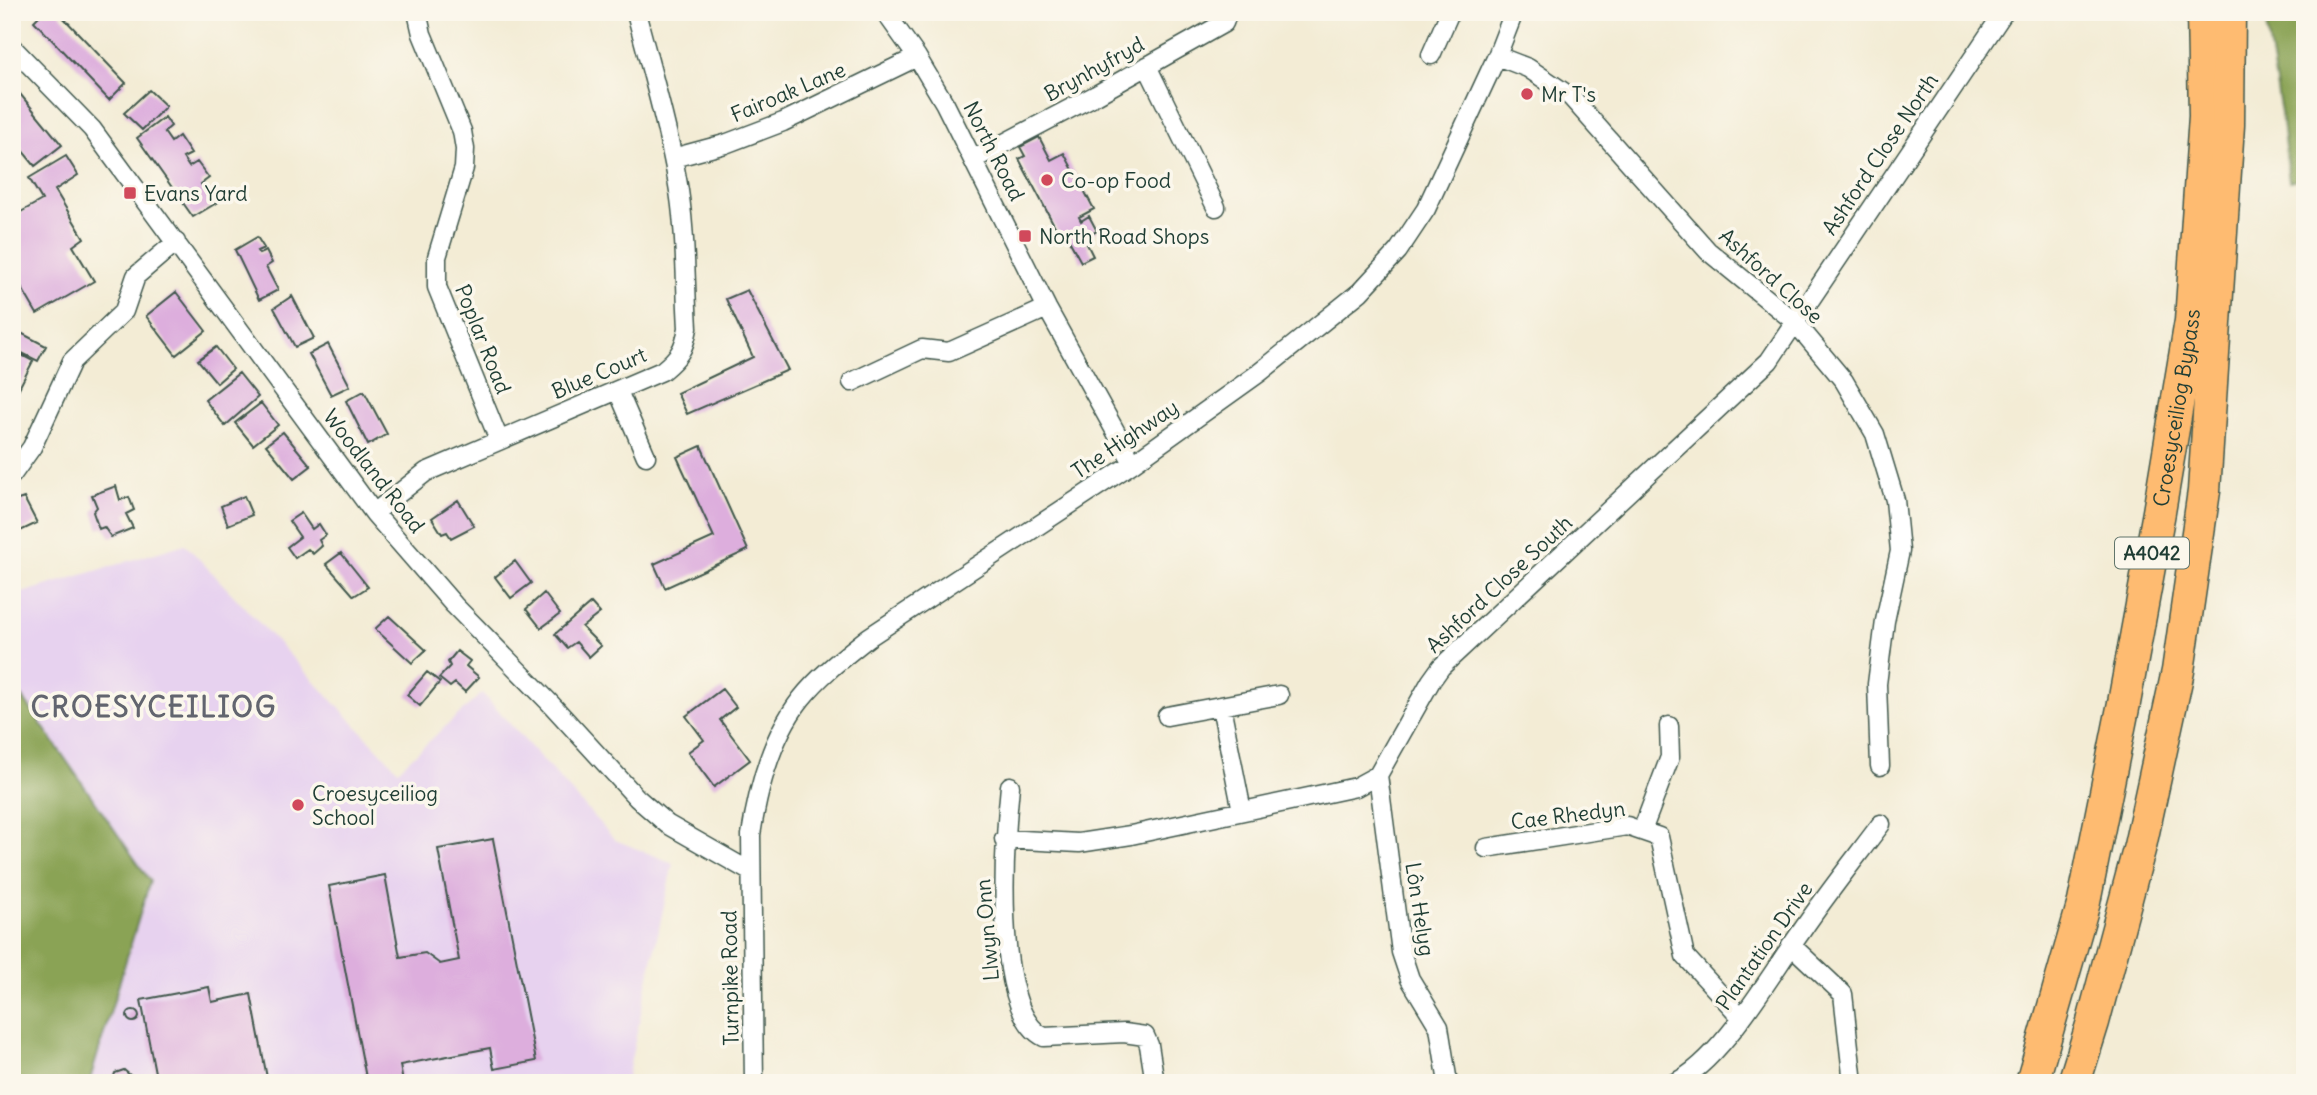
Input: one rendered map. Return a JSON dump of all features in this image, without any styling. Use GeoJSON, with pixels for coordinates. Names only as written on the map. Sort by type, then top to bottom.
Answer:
{"type":"FeatureCollection","features":[{"type":"Feature","properties":{"kind":"highway","name":"Croesyceiliog Bypass"},"geometry":{"type":"LineString","coordinates":[[2032,1083],[2084,902],[2160,512],[2191,321],[2205,116],[2203,12]]}},
{"type":"Feature","properties":{"kind":"highway","name":"Croesyceiliog Bypass"},"geometry":{"type":"LineString","coordinates":[[2074,1083],[2093,1023],[2140,846],[2182,643],[2204,491],[2228,125],[2229,12]]}},
{"type":"Feature","properties":{"kind":"street","name":"Poplar Road"},"geometry":{"type":"LineString","coordinates":[[417,12],[422,34],[462,131],[465,149],[464,168],[438,257],[437,288],[499,440]]}},
{"type":"Feature","properties":{"kind":"street","name":"Blue Court"},"geometry":{"type":"LineString","coordinates":[[374,513],[426,472],[662,371],[676,360],[684,347],[688,328],[681,206],[673,158],[636,12]]}},
{"type":"Feature","properties":{"kind":"street","name":"North Road"},"geometry":{"type":"LineString","coordinates":[[885,12],[917,57],[974,159],[1047,308],[1133,463]]}},
{"type":"Feature","properties":{"kind":"street","name":"Brynhyfryd"},"geometry":{"type":"LineString","coordinates":[[974,159],[1224,23],[1228,12]]}},
{"type":"Feature","properties":{"kind":"street"},"geometry":{"type":"LineString","coordinates":[[1432,55],[1450,12]]}},
{"type":"Feature","properties":{"kind":"street","name":"The Highway"},"geometry":{"type":"LineString","coordinates":[[751,872],[751,835],[757,799],[766,768],[783,729],[801,699],[832,666],[869,637],[1133,463],[1309,335],[1360,292],[1398,251],[1426,209],[1497,56],[1514,12]]}},
{"type":"Feature","properties":{"kind":"street","name":"Ashford Close North"},"geometry":{"type":"LineString","coordinates":[[1794,321],[2004,12]]}},
{"type":"Feature","properties":{"kind":"street","name":"Woodland Road"},"geometry":{"type":"LineString","coordinates":[[12,47],[92,129],[374,513],[454,605],[550,703],[637,798],[667,824],[751,872]]}},
{"type":"Feature","properties":{"kind":"street","name":"Ashford Close"},"geometry":{"type":"LineString","coordinates":[[1497,56],[1528,68],[1571,97],[1707,251],[1794,321],[1844,381],[1875,434],[1895,500],[1900,551],[1885,621],[1877,684],[1880,766]]}},
{"type":"Feature","properties":{"kind":"street","name":"Fairoak Lane"},"geometry":{"type":"LineString","coordinates":[[673,158],[725,144],[783,122],[917,57]]}},
{"type":"Feature","properties":{"kind":"street"},"geometry":{"type":"LineString","coordinates":[[1147,66],[1216,207]]}},
{"type":"Feature","properties":{"kind":"street"},"geometry":{"type":"LineString","coordinates":[[12,475],[32,447],[72,361],[124,311],[136,276],[176,242]]}},
{"type":"Feature","properties":{"kind":"street"},"geometry":{"type":"LineString","coordinates":[[852,383],[922,349],[949,352],[1047,308]]}},
{"type":"Feature","properties":{"kind":"street","name":"Ashford Close South"},"geometry":{"type":"LineString","coordinates":[[1378,775],[1441,667],[1745,385],[1769,361],[1794,321]]}},
{"type":"Feature","properties":{"kind":"street"},"geometry":{"type":"LineString","coordinates":[[618,391],[646,456]]}},
{"type":"Feature","properties":{"kind":"street"},"geometry":{"type":"LineString","coordinates":[[1167,716],[1279,695]]}},
{"type":"Feature","properties":{"kind":"street"},"geometry":{"type":"LineString","coordinates":[[1221,706],[1242,811]]}},
{"type":"Feature","properties":{"kind":"street"},"geometry":{"type":"LineString","coordinates":[[1642,831],[1670,757],[1669,726]]}},
{"type":"Feature","properties":{"kind":"street"},"geometry":{"type":"LineString","coordinates":[[1004,839],[1079,842],[1131,835],[1356,787],[1378,775]]}},
{"type":"Feature","properties":{"kind":"street","name":"Lôn Helyg"},"geometry":{"type":"LineString","coordinates":[[1378,775],[1401,952],[1410,979],[1439,1027],[1448,1083]]}},
{"type":"Feature","properties":{"kind":"street","name":"Llwyn Onn"},"geometry":{"type":"LineString","coordinates":[[1010,786],[1004,839],[1003,893],[1011,973],[1026,1020],[1033,1031],[1044,1037],[1124,1033],[1145,1036],[1149,1045],[1154,1083]]}},
{"type":"Feature","properties":{"kind":"street","name":"Plantation Drive"},"geometry":{"type":"LineString","coordinates":[[1674,1083],[1689,1076],[1724,1042],[1791,945],[1881,824]]}},
{"type":"Feature","properties":{"kind":"street","name":"Cae Rhedyn"},"geometry":{"type":"LineString","coordinates":[[1486,848],[1627,826],[1659,837],[1685,956],[1741,1017]]}},
{"type":"Feature","properties":{"kind":"street","name":"Turnpike Road"},"geometry":{"type":"LineString","coordinates":[[751,872],[754,1083]]}},
{"type":"Feature","properties":{"kind":"street"},"geometry":{"type":"LineString","coordinates":[[1791,945],[1843,994],[1853,1083]]}},
{"type":"Feature","properties":{"kind":"shaded area","name":"Croesyceiliog School"},"geometry":{"type":"Polygon","coordinates":[[[185,544],[398,770],[482,693],[615,840],[673,863],[626,1083],[12,1083],[12,596],[185,544]]]}},
{"type":"Feature","properties":{"kind":"green space"},"geometry":{"type":"Polygon","coordinates":[[[2264,12],[2305,12],[2305,178],[2289,181],[2264,12]]]}},
{"type":"Feature","properties":{"kind":"green space"},"geometry":{"type":"Polygon","coordinates":[[[12,682],[150,881],[89,1083],[12,1083],[12,682]]]}},
{"type":"Feature","properties":{"kind":"building"},"geometry":{"type":"Polygon","coordinates":[[[43,12],[58,12],[126,83],[109,100],[34,21],[43,12]]]}},
{"type":"Feature","properties":{"kind":"building"},"geometry":{"type":"Polygon","coordinates":[[[16,89],[62,145],[35,166],[12,138],[12,92],[16,89]]]}},
{"type":"Feature","properties":{"kind":"building"},"geometry":{"type":"Polygon","coordinates":[[[149,90],[166,106],[142,130],[124,113],[149,90]]]}},
{"type":"Feature","properties":{"kind":"building"},"geometry":{"type":"Polygon","coordinates":[[[165,117],[171,126],[164,132],[171,142],[179,136],[191,154],[183,158],[189,167],[197,162],[209,178],[201,184],[207,194],[216,188],[223,199],[193,217],[137,138],[165,117]]]}},
{"type":"Feature","properties":{"kind":"building"},"geometry":{"type":"Polygon","coordinates":[[[1039,137],[1051,160],[1064,153],[1094,209],[1079,217],[1081,221],[1089,216],[1097,231],[1084,238],[1093,256],[1081,262],[1065,233],[1060,236],[1019,159],[1025,156],[1020,147],[1039,137]]]}},
{"type":"Feature","properties":{"kind":"building"},"geometry":{"type":"Polygon","coordinates":[[[66,156],[78,175],[55,190],[84,238],[73,246],[94,281],[37,314],[12,271],[12,217],[42,200],[29,178],[66,156]]]}},
{"type":"Feature","properties":{"kind":"building"},"geometry":{"type":"Polygon","coordinates":[[[257,237],[264,248],[257,251],[259,254],[266,251],[272,263],[266,267],[278,290],[259,300],[235,250],[257,237]]]}},
{"type":"Feature","properties":{"kind":"building"},"geometry":{"type":"Polygon","coordinates":[[[747,290],[788,370],[687,414],[677,393],[753,357],[726,299],[747,290]]]}},
{"type":"Feature","properties":{"kind":"building"},"geometry":{"type":"Polygon","coordinates":[[[176,292],[206,331],[176,355],[146,316],[176,292]]]}},
{"type":"Feature","properties":{"kind":"building"},"geometry":{"type":"Polygon","coordinates":[[[292,296],[314,338],[295,347],[274,308],[292,296]]]}},
{"type":"Feature","properties":{"kind":"building"},"geometry":{"type":"Polygon","coordinates":[[[19,332],[46,346],[38,361],[12,348],[19,332]]]}},
{"type":"Feature","properties":{"kind":"building"},"geometry":{"type":"Polygon","coordinates":[[[328,344],[350,386],[331,395],[309,354],[328,344]]]}},
{"type":"Feature","properties":{"kind":"building"},"geometry":{"type":"Polygon","coordinates":[[[216,347],[233,369],[217,383],[198,360],[216,347]]]}},
{"type":"Feature","properties":{"kind":"building"},"geometry":{"type":"Polygon","coordinates":[[[12,350],[33,361],[16,394],[12,392],[12,350]]]}},
{"type":"Feature","properties":{"kind":"building"},"geometry":{"type":"Polygon","coordinates":[[[239,373],[258,397],[225,426],[205,400],[239,373]]]}},
{"type":"Feature","properties":{"kind":"building"},"geometry":{"type":"Polygon","coordinates":[[[364,391],[387,434],[368,445],[346,401],[364,391]]]}},
{"type":"Feature","properties":{"kind":"building"},"geometry":{"type":"Polygon","coordinates":[[[261,403],[278,425],[253,445],[235,423],[261,403]]]}},
{"type":"Feature","properties":{"kind":"building"},"geometry":{"type":"Polygon","coordinates":[[[283,432],[311,466],[294,479],[266,445],[283,432]]]}},
{"type":"Feature","properties":{"kind":"building"},"geometry":{"type":"Polygon","coordinates":[[[701,446],[748,550],[665,588],[654,564],[714,537],[677,457],[701,446]]]}},
{"type":"Feature","properties":{"kind":"building"},"geometry":{"type":"Polygon","coordinates":[[[116,486],[120,500],[129,497],[134,510],[126,514],[133,528],[111,537],[104,527],[99,529],[93,512],[97,507],[92,495],[116,486]]]}},
{"type":"Feature","properties":{"kind":"building"},"geometry":{"type":"Polygon","coordinates":[[[244,496],[252,515],[228,525],[221,506],[244,496]]]}},
{"type":"Feature","properties":{"kind":"building"},"geometry":{"type":"Polygon","coordinates":[[[24,498],[37,523],[12,535],[12,502],[24,498]]]}},
{"type":"Feature","properties":{"kind":"building"},"geometry":{"type":"Polygon","coordinates":[[[458,500],[474,526],[451,538],[447,532],[442,534],[432,518],[458,500]]]}},
{"type":"Feature","properties":{"kind":"building"},"geometry":{"type":"Polygon","coordinates":[[[301,513],[312,529],[319,524],[326,535],[319,540],[322,546],[313,554],[308,549],[295,558],[287,547],[300,537],[289,521],[301,513]]]}},
{"type":"Feature","properties":{"kind":"building"},"geometry":{"type":"Polygon","coordinates":[[[341,553],[368,587],[354,596],[326,564],[341,553]]]}},
{"type":"Feature","properties":{"kind":"building"},"geometry":{"type":"Polygon","coordinates":[[[515,561],[531,583],[511,598],[495,577],[515,561]]]}},
{"type":"Feature","properties":{"kind":"building"},"geometry":{"type":"Polygon","coordinates":[[[544,593],[560,614],[541,628],[526,609],[544,593]]]}},
{"type":"Feature","properties":{"kind":"building"},"geometry":{"type":"Polygon","coordinates":[[[591,603],[600,613],[582,627],[601,646],[589,657],[576,642],[567,648],[555,634],[591,603]]]}},
{"type":"Feature","properties":{"kind":"building"},"geometry":{"type":"Polygon","coordinates":[[[389,616],[426,650],[412,663],[375,629],[389,616]]]}},
{"type":"Feature","properties":{"kind":"building"},"geometry":{"type":"Polygon","coordinates":[[[457,651],[470,661],[466,666],[479,677],[465,692],[455,683],[450,687],[439,678],[450,666],[448,662],[457,651]]]}},
{"type":"Feature","properties":{"kind":"building"},"geometry":{"type":"Polygon","coordinates":[[[427,672],[440,682],[420,706],[407,695],[427,672]]]}},
{"type":"Feature","properties":{"kind":"building"},"geometry":{"type":"Polygon","coordinates":[[[722,689],[736,707],[720,720],[750,760],[714,787],[688,752],[704,740],[686,716],[722,689]]]}},
{"type":"Feature","properties":{"kind":"building"},"geometry":{"type":"Polygon","coordinates":[[[493,839],[536,1061],[494,1069],[490,1048],[400,1065],[403,1083],[367,1083],[329,886],[385,875],[400,957],[425,953],[440,964],[459,960],[438,849],[493,839]]]}},
{"type":"Feature","properties":{"kind":"building"},"geometry":{"type":"Polygon","coordinates":[[[209,987],[212,1002],[251,994],[268,1083],[157,1083],[141,1000],[209,987]]]}},
{"type":"Feature","properties":{"kind":"building"},"geometry":{"type":"Polygon","coordinates":[[[133,1010],[139,1016],[133,1022],[127,1016],[133,1010]]]}},
{"type":"Feature","properties":{"kind":"building"},"geometry":{"type":"Polygon","coordinates":[[[124,1070],[131,1076],[131,1083],[112,1083],[115,1073],[124,1070]]]}},
{"type":"Feature","properties":{"kind":"place","name":"Mr T's"},"geometry":{"type":"Point","coordinates":[1527,94]}},
{"type":"Feature","properties":{"kind":"place","name":"Co-op Food"},"geometry":{"type":"Point","coordinates":[1047,180]}},
{"type":"Feature","properties":{"kind":"place","name":"Evans Yard"},"geometry":{"type":"Point","coordinates":[130,193]}},
{"type":"Feature","properties":{"kind":"place","name":"North Road Shops"},"geometry":{"type":"Point","coordinates":[1025,236]}},
{"type":"Feature","properties":{"kind":"place","name":"Croesyceiliog School"},"geometry":{"type":"Point","coordinates":[298,805]}},
{"type":"Feature","properties":{"kind":"district","name":"CROESYCEILIOG"},"geometry":{"type":"Point","coordinates":[154,707]}}]}
